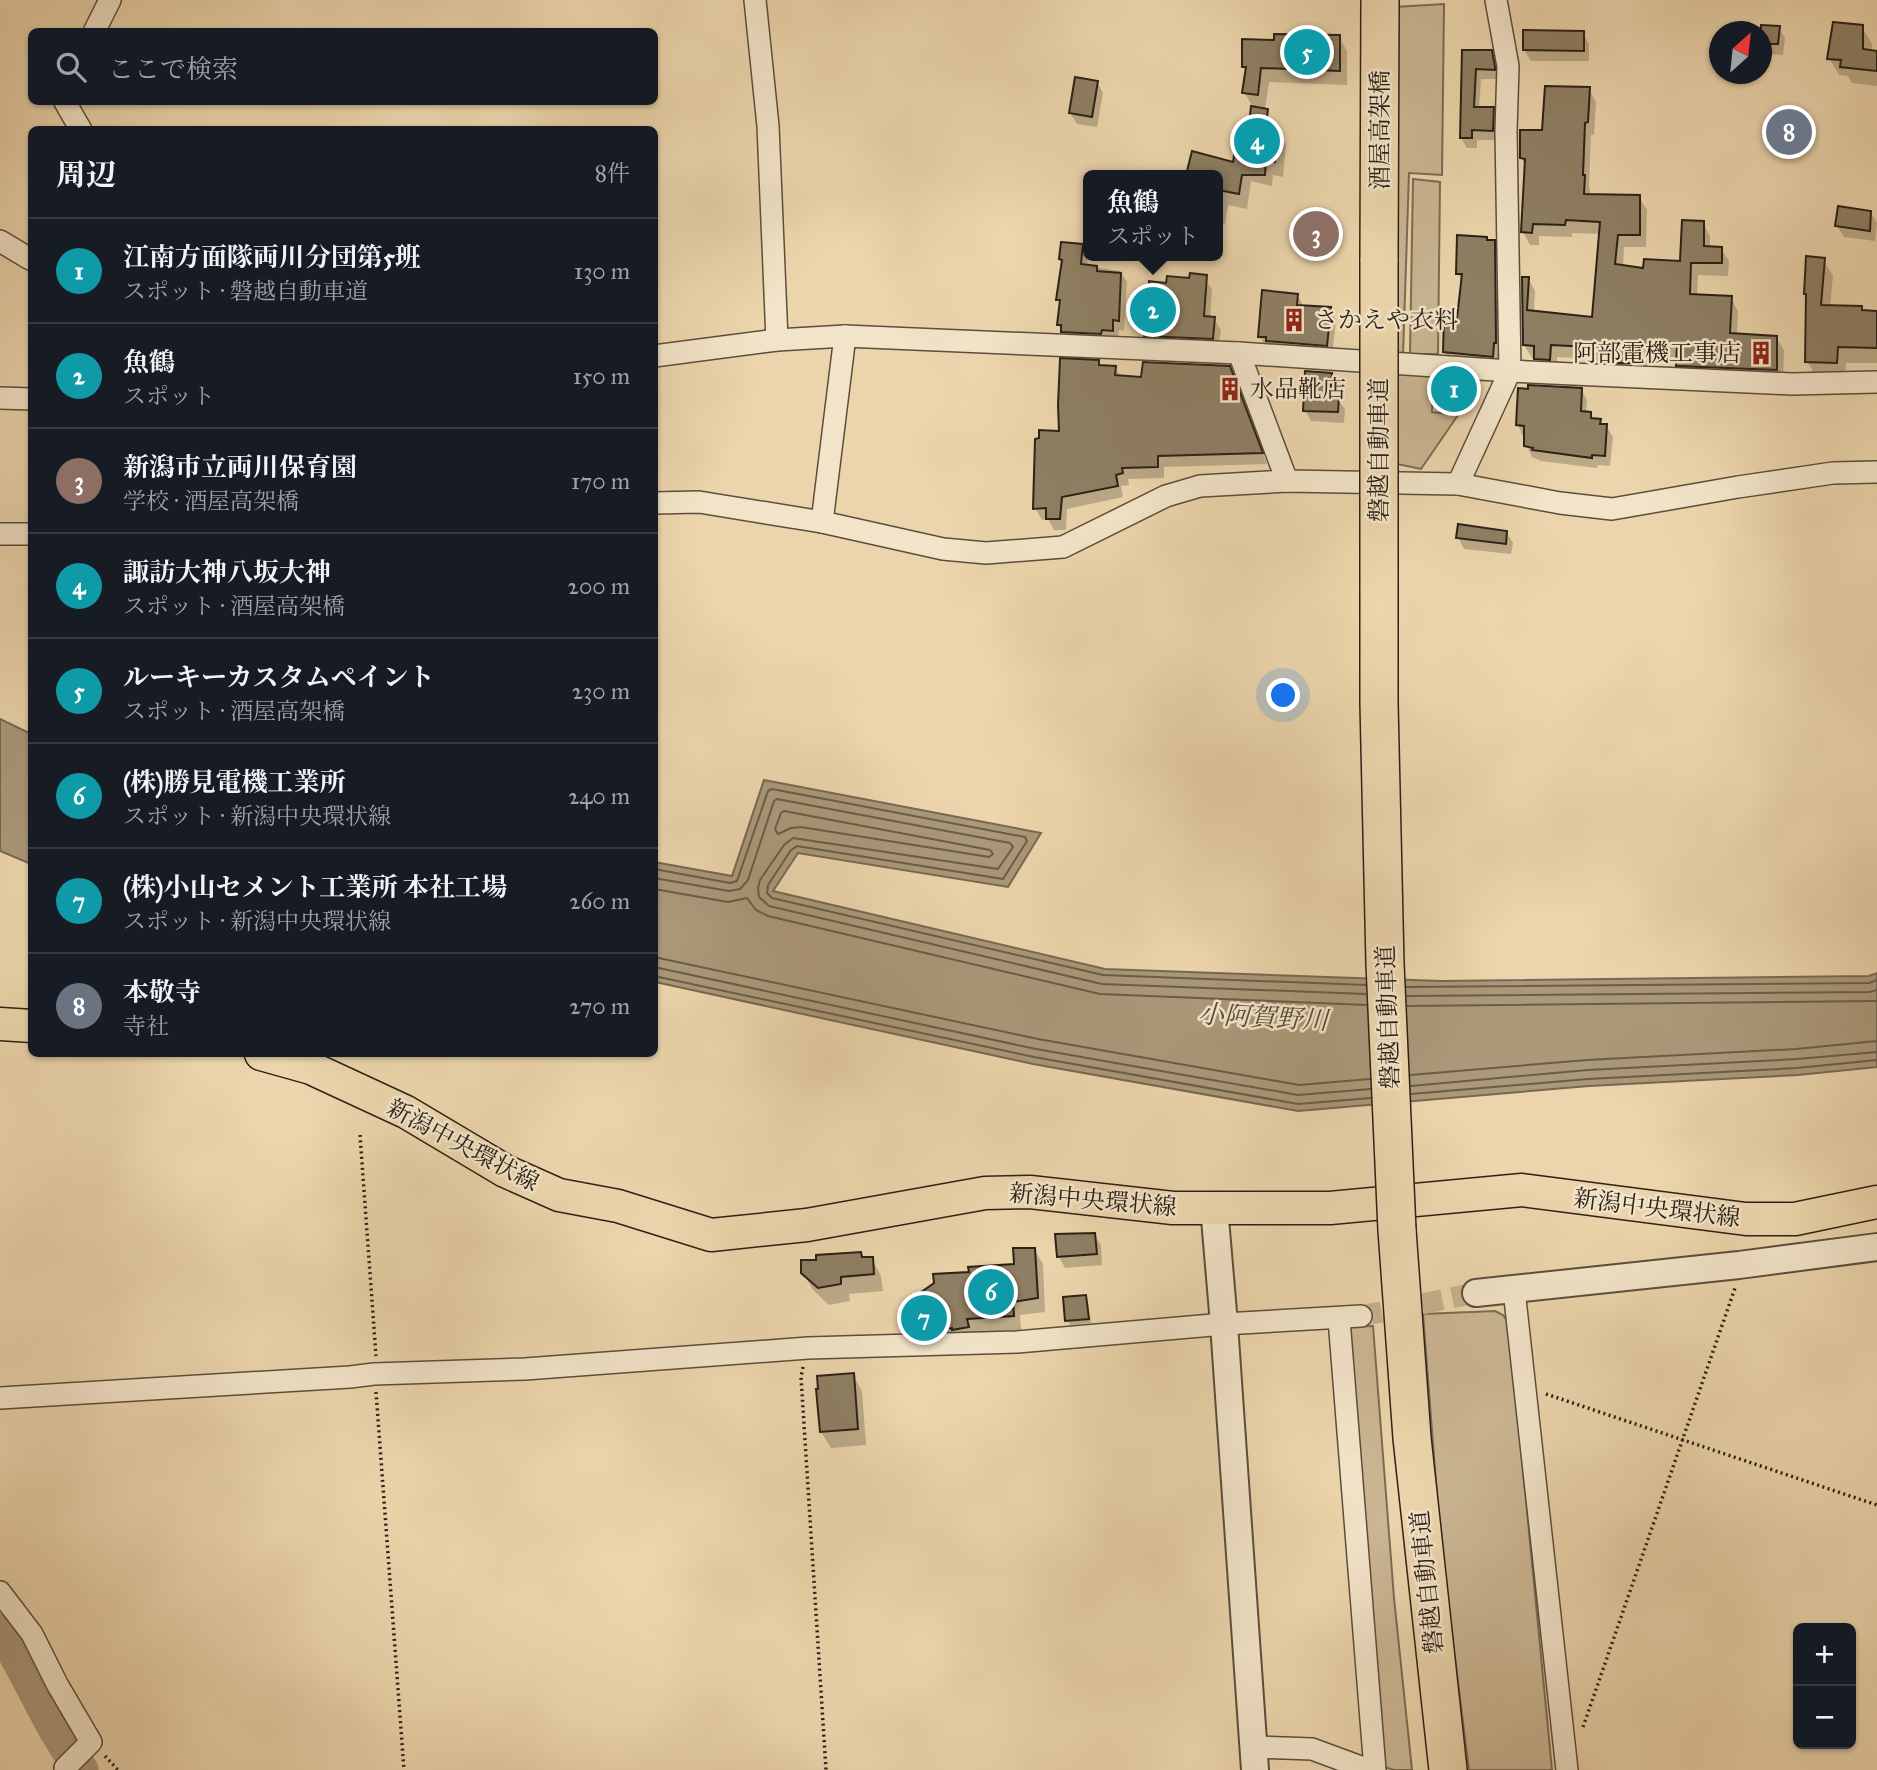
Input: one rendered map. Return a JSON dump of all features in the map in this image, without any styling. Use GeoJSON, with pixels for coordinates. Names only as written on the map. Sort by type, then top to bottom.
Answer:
{"type":"FeatureCollection","features":[{"type":"Feature","properties":{"kind":"highway","name":"酒屋高架橋"},"geometry":{"type":"LineString","coordinates":[[1379,261],[1380,0]]}},
{"type":"Feature","properties":{"kind":"highway","name":"磐越自動車道"},"geometry":{"type":"LineString","coordinates":[[1379,261],[1380,717],[1385,964],[1397,1230],[1415,1463],[1448,1770]]}},
{"type":"Feature","properties":{"kind":"main road"},"geometry":{"type":"LineString","coordinates":[[0,1024],[28,1026]]}},
{"type":"Feature","properties":{"kind":"main road","name":"新潟中央環状線"},"geometry":{"type":"LineString","coordinates":[[272,1057],[311,1068],[406,1112],[505,1171],[559,1195],[618,1206],[711,1235],[807,1225],[985,1193],[1030,1192],[1173,1208],[1330,1208],[1522,1190],[1746,1220],[1795,1219],[1877,1202]]}},
{"type":"Feature","properties":{"kind":"street"},"geometry":{"type":"LineString","coordinates":[[96,28],[110,0]]}},
{"type":"Feature","properties":{"kind":"street"},"geometry":{"type":"LineString","coordinates":[[755,0],[768,125],[778,340]]}},
{"type":"Feature","properties":{"kind":"street"},"geometry":{"type":"LineString","coordinates":[[1458,484],[1510,372],[1506,131],[1508,66],[1496,0]]}},
{"type":"Feature","properties":{"kind":"street"},"geometry":{"type":"LineString","coordinates":[[67,105],[80,126]]}},
{"type":"Feature","properties":{"kind":"street"},"geometry":{"type":"LineString","coordinates":[[0,241],[28,258]]}},
{"type":"Feature","properties":{"kind":"street"},"geometry":{"type":"LineString","coordinates":[[822,522],[845,336]]}},
{"type":"Feature","properties":{"kind":"street"},"geometry":{"type":"LineString","coordinates":[[658,355],[778,340],[845,336],[1239,353],[1510,372],[1792,384],[1877,382]]}},
{"type":"Feature","properties":{"kind":"street"},"geometry":{"type":"LineString","coordinates":[[1239,353],[1286,481]]}},
{"type":"Feature","properties":{"kind":"street"},"geometry":{"type":"LineString","coordinates":[[0,398],[28,398]]}},
{"type":"Feature","properties":{"kind":"street"},"geometry":{"type":"LineString","coordinates":[[658,503],[699,502],[822,522],[943,550],[986,553],[1063,547],[1166,496],[1200,486],[1286,481],[1458,484],[1560,503],[1612,509],[1738,486],[1833,473],[1877,472]]}},
{"type":"Feature","properties":{"kind":"street"},"geometry":{"type":"LineString","coordinates":[[0,534],[28,534]]}},
{"type":"Feature","properties":{"kind":"street"},"geometry":{"type":"LineString","coordinates":[[1214,1207],[1254,1758],[1312,1749],[1369,1770]]}},
{"type":"Feature","properties":{"kind":"street"},"geometry":{"type":"LineString","coordinates":[[1476,1293],[1739,1265],[1877,1247]]}},
{"type":"Feature","properties":{"kind":"street"},"geometry":{"type":"LineString","coordinates":[[1514,1290],[1567,1765]]}},
{"type":"Feature","properties":{"kind":"street"},"geometry":{"type":"LineString","coordinates":[[0,1398],[374,1374],[525,1369],[808,1348],[1017,1342],[1224,1324],[1361,1316]]}},
{"type":"Feature","properties":{"kind":"street"},"geometry":{"type":"LineString","coordinates":[[1339,1318],[1375,1770]]}},
{"type":"Feature","properties":{"kind":"street"},"geometry":{"type":"LineString","coordinates":[[0,1592],[32,1634],[91,1742],[65,1768]]}},
{"type":"Feature","properties":{"kind":"path"},"geometry":{"type":"LineString","coordinates":[[360,1135],[377,1348],[374,1374],[404,1770]]}},
{"type":"Feature","properties":{"kind":"path"},"geometry":{"type":"LineString","coordinates":[[1567,1765],[1584,1725],[1739,1276],[1739,1265]]}},
{"type":"Feature","properties":{"kind":"path"},"geometry":{"type":"LineString","coordinates":[[808,1348],[801,1377],[826,1770]]}},
{"type":"Feature","properties":{"kind":"path"},"geometry":{"type":"LineString","coordinates":[[1524,1387],[1877,1505]]}},
{"type":"Feature","properties":{"kind":"shaded area"},"geometry":{"type":"Polygon","coordinates":[[[1444,4],[1442,175],[1409,173],[1403,356],[1392,355],[1395,7],[1444,4]]]}},
{"type":"Feature","properties":{"kind":"shaded area"},"geometry":{"type":"Polygon","coordinates":[[[1413,179],[1440,182],[1438,354],[1410,354],[1413,179]]]}},
{"type":"Feature","properties":{"kind":"shaded area"},"geometry":{"type":"Polygon","coordinates":[[[1396,370],[1433,372],[1432,412],[1458,415],[1421,469],[1392,463],[1396,370]]]}},
{"type":"Feature","properties":{"kind":"shaded area"},"geometry":{"type":"Polygon","coordinates":[[[1495,1311],[1503,1315],[1509,1324],[1552,1770],[1469,1770],[1441,1547],[1423,1314],[1495,1311]]]}},
{"type":"Feature","properties":{"kind":"shaded area"},"geometry":{"type":"Polygon","coordinates":[[[1373,1326],[1394,1598],[1412,1770],[1394,1770],[1378,1765],[1346,1327],[1373,1326]]]}},
{"type":"Feature","properties":{"kind":"water"},"geometry":{"type":"Polygon","coordinates":[[[0,719],[28,733],[28,863],[0,851],[0,719]]]}},
{"type":"Feature","properties":{"kind":"water","name":"小阿賀野川"},"geometry":{"type":"Polygon","coordinates":[[[764,780],[1041,833],[1008,887],[798,853],[773,891],[1105,969],[1441,981],[1869,976],[1877,973],[1877,1067],[1798,1075],[1589,1086],[1298,1111],[1033,1064],[658,983],[658,863],[732,876],[764,780]]]}},
{"type":"Feature","properties":{"kind":"building"},"geometry":{"type":"Polygon","coordinates":[[[1833,22],[1863,25],[1863,49],[1877,51],[1877,71],[1840,67],[1841,60],[1827,59],[1833,22]]]}},
{"type":"Feature","properties":{"kind":"building"},"geometry":{"type":"Polygon","coordinates":[[[1772,26],[1780,26],[1778,44],[1772,44],[1772,26]]]}},
{"type":"Feature","properties":{"kind":"building"},"geometry":{"type":"Polygon","coordinates":[[[1523,30],[1584,31],[1584,51],[1523,50],[1523,30]]]}},
{"type":"Feature","properties":{"kind":"building"},"geometry":{"type":"Polygon","coordinates":[[[1274,34],[1340,35],[1340,71],[1261,68],[1258,95],[1242,93],[1246,67],[1242,67],[1242,39],[1274,40],[1274,34]]]}},
{"type":"Feature","properties":{"kind":"building"},"geometry":{"type":"Polygon","coordinates":[[[1462,50],[1492,50],[1495,67],[1495,70],[1476,69],[1474,107],[1494,107],[1493,131],[1472,130],[1472,138],[1460,138],[1462,50]]]}},
{"type":"Feature","properties":{"kind":"building"},"geometry":{"type":"Polygon","coordinates":[[[1075,77],[1098,81],[1092,117],[1069,113],[1075,77]]]}},
{"type":"Feature","properties":{"kind":"building"},"geometry":{"type":"Polygon","coordinates":[[[1545,86],[1590,87],[1588,122],[1585,123],[1584,194],[1640,195],[1640,235],[1618,235],[1615,264],[1643,268],[1644,259],[1680,261],[1682,220],[1704,221],[1704,246],[1722,247],[1722,263],[1691,263],[1690,294],[1732,296],[1730,333],[1777,336],[1777,370],[1676,366],[1677,345],[1641,345],[1641,357],[1631,356],[1631,363],[1618,363],[1618,356],[1589,352],[1590,347],[1551,345],[1550,360],[1534,359],[1534,346],[1523,345],[1522,277],[1529,277],[1527,310],[1592,317],[1600,222],[1566,220],[1565,225],[1533,224],[1532,233],[1521,232],[1525,159],[1520,158],[1520,130],[1542,130],[1545,86]]]}},
{"type":"Feature","properties":{"kind":"building"},"geometry":{"type":"Polygon","coordinates":[[[1251,106],[1268,109],[1266,126],[1278,128],[1275,162],[1266,160],[1265,175],[1242,175],[1239,194],[1223,191],[1223,170],[1187,170],[1192,151],[1233,162],[1239,125],[1249,125],[1251,106]]]}},
{"type":"Feature","properties":{"kind":"building"},"geometry":{"type":"Polygon","coordinates":[[[1838,206],[1871,211],[1870,231],[1835,226],[1838,206]]]}},
{"type":"Feature","properties":{"kind":"building"},"geometry":{"type":"Polygon","coordinates":[[[1457,235],[1495,240],[1496,343],[1493,357],[1443,352],[1444,316],[1457,318],[1462,274],[1456,274],[1457,235]]]}},
{"type":"Feature","properties":{"kind":"building"},"geometry":{"type":"Polygon","coordinates":[[[1061,242],[1083,244],[1081,264],[1097,266],[1097,271],[1121,273],[1119,321],[1113,320],[1113,331],[1102,330],[1101,334],[1061,332],[1061,325],[1057,325],[1060,300],[1056,300],[1062,260],[1059,259],[1061,242]]]}},
{"type":"Feature","properties":{"kind":"building"},"geometry":{"type":"Polygon","coordinates":[[[1806,256],[1825,258],[1821,305],[1862,306],[1862,310],[1877,311],[1877,348],[1838,347],[1837,363],[1805,362],[1806,256]]]}},
{"type":"Feature","properties":{"kind":"building"},"geometry":{"type":"Polygon","coordinates":[[[1190,273],[1207,275],[1204,316],[1215,317],[1213,339],[1144,336],[1149,281],[1166,283],[1167,276],[1189,278],[1190,273]]]}},
{"type":"Feature","properties":{"kind":"building"},"geometry":{"type":"Polygon","coordinates":[[[1262,290],[1298,294],[1297,305],[1331,307],[1327,346],[1266,341],[1266,337],[1258,337],[1262,290]]]}},
{"type":"Feature","properties":{"kind":"building"},"geometry":{"type":"Polygon","coordinates":[[[1060,358],[1099,360],[1099,365],[1116,366],[1115,375],[1141,377],[1143,362],[1230,366],[1263,453],[1158,456],[1158,467],[1122,468],[1123,473],[1116,475],[1118,486],[1062,497],[1060,519],[1046,519],[1046,508],[1033,509],[1035,439],[1039,438],[1039,430],[1059,431],[1060,358]]]}},
{"type":"Feature","properties":{"kind":"building"},"geometry":{"type":"Polygon","coordinates":[[[1305,371],[1332,373],[1330,395],[1339,397],[1338,412],[1303,411],[1305,371]]]}},
{"type":"Feature","properties":{"kind":"building"},"geometry":{"type":"Polygon","coordinates":[[[1445,380],[1464,381],[1462,401],[1445,399],[1445,380]]]}},
{"type":"Feature","properties":{"kind":"building"},"geometry":{"type":"Polygon","coordinates":[[[1528,385],[1582,388],[1581,411],[1591,412],[1591,418],[1601,419],[1600,424],[1607,424],[1605,456],[1592,455],[1592,458],[1532,450],[1533,448],[1524,446],[1524,426],[1516,425],[1518,388],[1528,389],[1528,385]]]}},
{"type":"Feature","properties":{"kind":"building"},"geometry":{"type":"Polygon","coordinates":[[[1458,524],[1507,531],[1506,544],[1456,538],[1458,524]]]}},
{"type":"Feature","properties":{"kind":"building"},"geometry":{"type":"Polygon","coordinates":[[[1095,1233],[1097,1254],[1057,1257],[1055,1234],[1095,1233]]]}},
{"type":"Feature","properties":{"kind":"building"},"geometry":{"type":"Polygon","coordinates":[[[1013,1248],[1035,1248],[1038,1298],[1013,1302],[1014,1316],[967,1319],[969,1327],[912,1332],[912,1295],[917,1295],[934,1283],[933,1274],[969,1272],[968,1267],[1014,1264],[1013,1248]]]}},
{"type":"Feature","properties":{"kind":"building"},"geometry":{"type":"Polygon","coordinates":[[[861,1252],[862,1257],[873,1257],[874,1274],[841,1277],[841,1284],[818,1288],[801,1273],[801,1260],[816,1260],[816,1255],[861,1252]]]}},
{"type":"Feature","properties":{"kind":"building"},"geometry":{"type":"Polygon","coordinates":[[[1086,1295],[1089,1319],[1065,1321],[1063,1297],[1086,1295]]]}},
{"type":"Feature","properties":{"kind":"building"},"geometry":{"type":"Polygon","coordinates":[[[854,1373],[858,1429],[820,1432],[817,1376],[854,1373]]]}},
{"type":"Feature","properties":{"kind":"waterway"},"geometry":{"type":"LineString","coordinates":[[0,1630],[59,1737],[82,1770]]}},
{"type":"Feature","properties":{"kind":"tunnel"},"geometry":{"type":"LineString","coordinates":[[1361,1316],[1476,1293]]}},
{"type":"Feature","properties":{"kind":"place","name":"ルーキーカスタムペイント"},"geometry":{"type":"Point","coordinates":[1307,52]}},
{"type":"Feature","properties":{"kind":"place","name":"本敬寺"},"geometry":{"type":"Point","coordinates":[1789,132]}},
{"type":"Feature","properties":{"kind":"place","name":"諏訪大神八坂大神"},"geometry":{"type":"Point","coordinates":[1257,141]}},
{"type":"Feature","properties":{"kind":"place","name":"新潟市立両川保育園"},"geometry":{"type":"Point","coordinates":[1316,234]}},
{"type":"Feature","properties":{"kind":"place","name":"魚鶴"},"geometry":{"type":"Point","coordinates":[1153,310]}},
{"type":"Feature","properties":{"kind":"place","name":"さかえや衣料"},"geometry":{"type":"Point","coordinates":[1294,320]}},
{"type":"Feature","properties":{"kind":"place","name":"阿部電機工事店"},"geometry":{"type":"Point","coordinates":[1761,353]}},
{"type":"Feature","properties":{"kind":"place","name":"水品靴店"},"geometry":{"type":"Point","coordinates":[1230,389]}},
{"type":"Feature","properties":{"kind":"place","name":"江南方面隊両川分団第5班"},"geometry":{"type":"Point","coordinates":[1454,389]}},
{"type":"Feature","properties":{"kind":"place","name":"(株)勝見電機工業所"},"geometry":{"type":"Point","coordinates":[991,1292]}},
{"type":"Feature","properties":{"kind":"place","name":"(株)小山セメント工業所 本社工場"},"geometry":{"type":"Point","coordinates":[924,1318]}}]}
